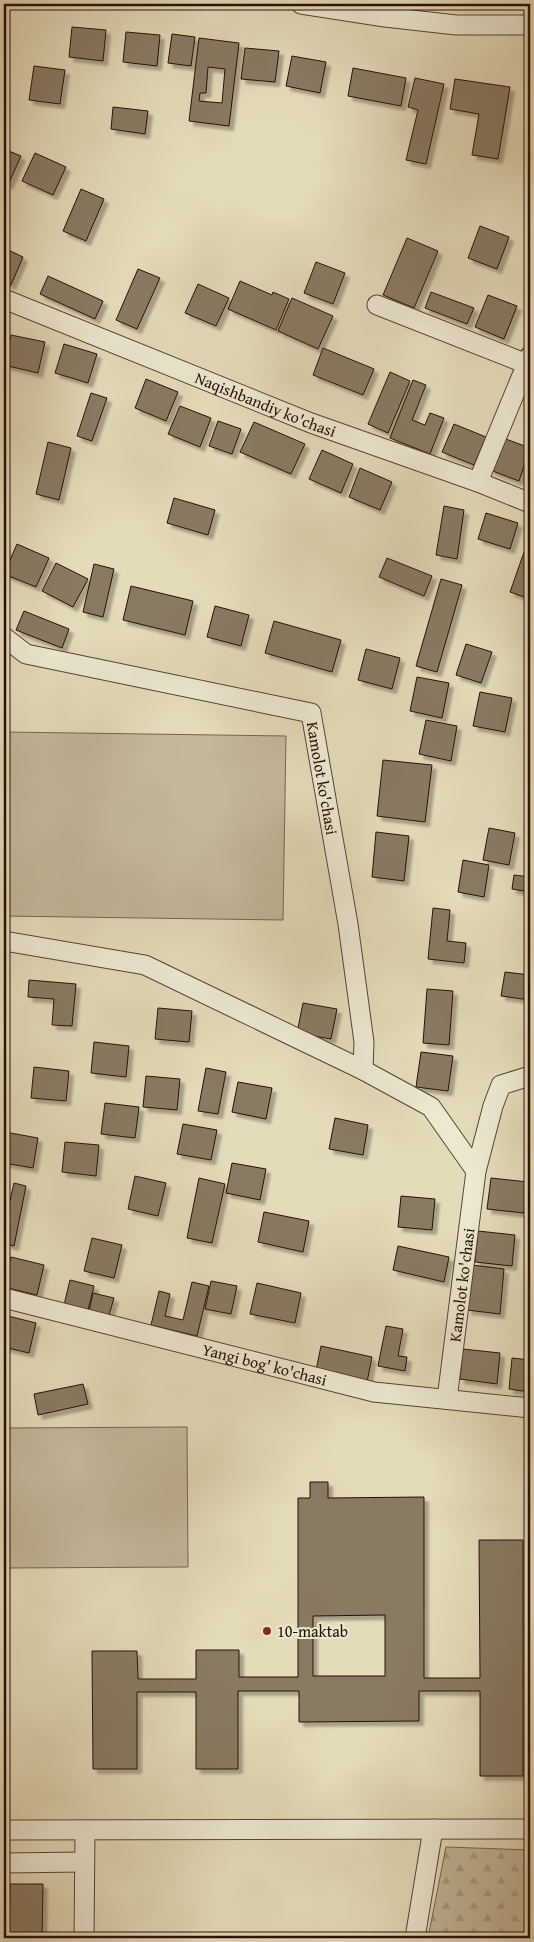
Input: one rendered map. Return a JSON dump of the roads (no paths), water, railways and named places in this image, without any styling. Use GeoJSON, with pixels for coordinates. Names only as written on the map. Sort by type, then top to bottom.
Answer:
{"type":"FeatureCollection","features":[{"type":"Feature","properties":{"kind":"street"},"geometry":{"type":"LineString","coordinates":[[301,4],[382,10],[456,26],[530,25]]}},
{"type":"Feature","properties":{"kind":"street","name":"Naqishbandiy ko'chasi"},"geometry":{"type":"LineString","coordinates":[[4,299],[311,423],[478,482],[530,503]]}},
{"type":"Feature","properties":{"kind":"street"},"geometry":{"type":"LineString","coordinates":[[376,305],[529,360],[478,482]]}},
{"type":"Feature","properties":{"kind":"street","name":"Kamolot ko'chasi"},"geometry":{"type":"LineString","coordinates":[[4,637],[26,654],[310,713],[348,924],[364,1042],[363,1070]]}},
{"type":"Feature","properties":{"kind":"street"},"geometry":{"type":"LineString","coordinates":[[4,941],[144,965],[363,1070],[431,1107],[476,1171]]}},
{"type":"Feature","properties":{"kind":"street","name":"Kamolot ko'chasi"},"geometry":{"type":"LineString","coordinates":[[447,1399],[476,1171],[493,1106],[501,1084],[530,1076]]}},
{"type":"Feature","properties":{"kind":"street","name":"Yangi bog' ko'chasi"},"geometry":{"type":"LineString","coordinates":[[4,1298],[374,1392],[530,1408]]}},
{"type":"Feature","properties":{"kind":"street"},"geometry":{"type":"LineString","coordinates":[[415,1938],[433,1829]]}},
{"type":"Feature","properties":{"kind":"street"},"geometry":{"type":"LineString","coordinates":[[4,1830],[530,1829]]}},
{"type":"Feature","properties":{"kind":"street"},"geometry":{"type":"LineString","coordinates":[[84,1830],[84,1938]]}},
{"type":"Feature","properties":{"kind":"street"},"geometry":{"type":"LineString","coordinates":[[4,1863],[84,1862]]}},
{"type":"Feature","properties":{"kind":"place","name":"10-maktab"},"geometry":{"type":"Point","coordinates":[267,1631]}}]}
